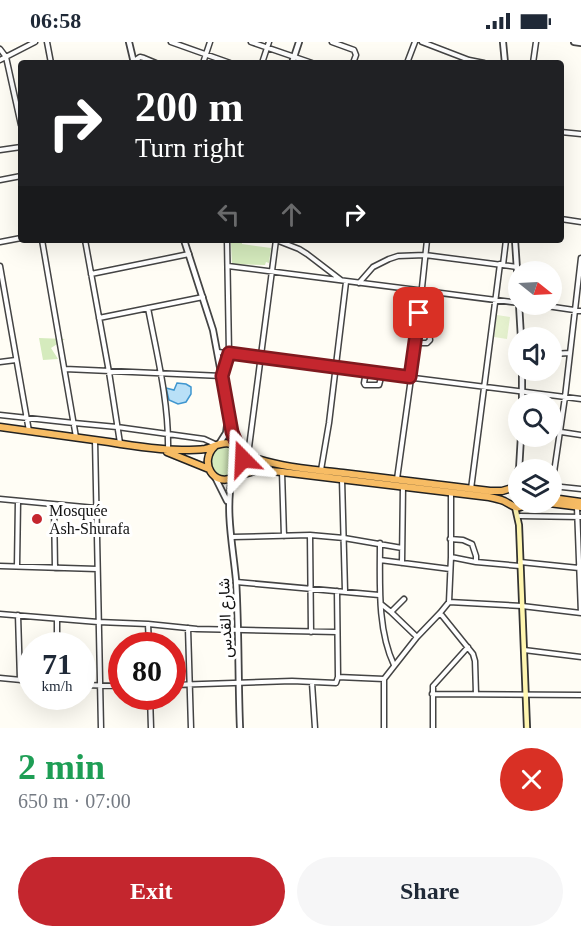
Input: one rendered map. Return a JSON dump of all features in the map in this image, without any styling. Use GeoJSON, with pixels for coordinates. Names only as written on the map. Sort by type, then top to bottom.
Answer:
{"type":"FeatureCollection","features":[{"type":"Feature","properties":{"kind":"highway"},"geometry":{"type":"LineString","coordinates":[[0,427],[165,450],[196,450],[231,444],[248,455],[265,461],[471,489],[508,490]]}},
{"type":"Feature","properties":{"kind":"highway"},"geometry":{"type":"LineString","coordinates":[[217,445],[209,453],[207,465],[215,477],[222,479],[246,472],[282,472],[489,496],[508,503]]}},
{"type":"Feature","properties":{"kind":"highway"},"geometry":{"type":"LineString","coordinates":[[165,450],[209,469]]}},
{"type":"Feature","properties":{"kind":"highway"},"geometry":{"type":"LineString","coordinates":[[234,477],[243,465],[243,456],[239,450]]}},
{"type":"Feature","properties":{"kind":"highway"},"geometry":{"type":"LineString","coordinates":[[562,500],[580,505]]}},
{"type":"Feature","properties":{"kind":"highway"},"geometry":{"type":"LineString","coordinates":[[562,504],[580,505]]}},
{"type":"Feature","properties":{"kind":"main road"},"geometry":{"type":"LineString","coordinates":[[515,513],[519,525]]}},
{"type":"Feature","properties":{"kind":"main road"},"geometry":{"type":"LineString","coordinates":[[521,513],[519,525],[520,564],[527,728]]}},
{"type":"Feature","properties":{"kind":"street"},"geometry":{"type":"LineString","coordinates":[[0,60],[35,42]]}},
{"type":"Feature","properties":{"kind":"street"},"geometry":{"type":"LineString","coordinates":[[47,42],[50,60]]}},
{"type":"Feature","properties":{"kind":"street"},"geometry":{"type":"LineString","coordinates":[[129,42],[134,60]]}},
{"type":"Feature","properties":{"kind":"street"},"geometry":{"type":"LineString","coordinates":[[171,42],[221,60]]}},
{"type":"Feature","properties":{"kind":"street"},"geometry":{"type":"LineString","coordinates":[[204,60],[210,42]]}},
{"type":"Feature","properties":{"kind":"street"},"geometry":{"type":"LineString","coordinates":[[251,42],[303,60]]}},
{"type":"Feature","properties":{"kind":"street"},"geometry":{"type":"LineString","coordinates":[[263,60],[269,42]]}},
{"type":"Feature","properties":{"kind":"street"},"geometry":{"type":"LineString","coordinates":[[293,60],[299,42]]}},
{"type":"Feature","properties":{"kind":"street"},"geometry":{"type":"LineString","coordinates":[[332,42],[356,52],[354,60]]}},
{"type":"Feature","properties":{"kind":"street"},"geometry":{"type":"LineString","coordinates":[[408,60],[415,42]]}},
{"type":"Feature","properties":{"kind":"street"},"geometry":{"type":"LineString","coordinates":[[422,42],[469,60]]}},
{"type":"Feature","properties":{"kind":"street"},"geometry":{"type":"LineString","coordinates":[[503,42],[505,60]]}},
{"type":"Feature","properties":{"kind":"street"},"geometry":{"type":"LineString","coordinates":[[533,60],[536,42]]}},
{"type":"Feature","properties":{"kind":"street"},"geometry":{"type":"LineString","coordinates":[[574,42],[581,43]]}},
{"type":"Feature","properties":{"kind":"street"},"geometry":{"type":"LineString","coordinates":[[0,49],[6,57],[18,111]]}},
{"type":"Feature","properties":{"kind":"street"},"geometry":{"type":"LineString","coordinates":[[564,132],[581,134]]}},
{"type":"Feature","properties":{"kind":"street"},"geometry":{"type":"LineString","coordinates":[[0,150],[18,147]]}},
{"type":"Feature","properties":{"kind":"street"},"geometry":{"type":"LineString","coordinates":[[0,180],[18,177]]}},
{"type":"Feature","properties":{"kind":"street"},"geometry":{"type":"LineString","coordinates":[[564,219],[581,222]]}},
{"type":"Feature","properties":{"kind":"street"},"geometry":{"type":"LineString","coordinates":[[0,242],[18,239]]}},
{"type":"Feature","properties":{"kind":"street"},"geometry":{"type":"LineString","coordinates":[[43,243],[76,438]]}},
{"type":"Feature","properties":{"kind":"street"},"geometry":{"type":"LineString","coordinates":[[86,243],[120,444]]}},
{"type":"Feature","properties":{"kind":"street"},"geometry":{"type":"LineString","coordinates":[[185,243],[213,330],[232,432],[239,450]]}},
{"type":"Feature","properties":{"kind":"street"},"geometry":{"type":"LineString","coordinates":[[222,376],[229,353],[227,243]]}},
{"type":"Feature","properties":{"kind":"street"},"geometry":{"type":"LineString","coordinates":[[248,455],[276,243]]}},
{"type":"Feature","properties":{"kind":"street"},"geometry":{"type":"LineString","coordinates":[[284,243],[307,254],[344,281]]}},
{"type":"Feature","properties":{"kind":"street"},"geometry":{"type":"LineString","coordinates":[[397,480],[416,343],[427,243]]}},
{"type":"Feature","properties":{"kind":"street"},"geometry":{"type":"LineString","coordinates":[[471,489],[495,300],[506,243]]}},
{"type":"Feature","properties":{"kind":"street"},"geometry":{"type":"LineString","coordinates":[[515,243],[517,261]]}},
{"type":"Feature","properties":{"kind":"street"},"geometry":{"type":"LineString","coordinates":[[91,274],[189,254]]}},
{"type":"Feature","properties":{"kind":"street"},"geometry":{"type":"LineString","coordinates":[[359,283],[373,267],[398,256],[425,255],[508,266]]}},
{"type":"Feature","properties":{"kind":"street"},"geometry":{"type":"LineString","coordinates":[[562,423],[581,258]]}},
{"type":"Feature","properties":{"kind":"street"},"geometry":{"type":"LineString","coordinates":[[228,266],[508,301]]}},
{"type":"Feature","properties":{"kind":"street"},"geometry":{"type":"LineString","coordinates":[[0,269],[29,431]]}},
{"type":"Feature","properties":{"kind":"street"},"geometry":{"type":"LineString","coordinates":[[321,470],[336,368],[344,281]]}},
{"type":"Feature","properties":{"kind":"street"},"geometry":{"type":"LineString","coordinates":[[99,318],[203,297]]}},
{"type":"Feature","properties":{"kind":"street"},"geometry":{"type":"LineString","coordinates":[[148,308],[161,374],[168,434],[165,450]]}},
{"type":"Feature","properties":{"kind":"street"},"geometry":{"type":"LineString","coordinates":[[562,308],[581,311]]}},
{"type":"Feature","properties":{"kind":"street"},"geometry":{"type":"LineString","coordinates":[[416,343],[428,343],[430,340],[429,333],[417,334]]}},
{"type":"Feature","properties":{"kind":"street"},"geometry":{"type":"LineString","coordinates":[[218,352],[581,399]]}},
{"type":"Feature","properties":{"kind":"street"},"geometry":{"type":"LineString","coordinates":[[562,353],[570,353]]}},
{"type":"Feature","properties":{"kind":"street"},"geometry":{"type":"LineString","coordinates":[[0,362],[16,360]]}},
{"type":"Feature","properties":{"kind":"street"},"geometry":{"type":"LineString","coordinates":[[65,369],[222,376]]}},
{"type":"Feature","properties":{"kind":"street"},"geometry":{"type":"LineString","coordinates":[[366,372],[365,384],[379,385],[381,374]]}},
{"type":"Feature","properties":{"kind":"street"},"geometry":{"type":"LineString","coordinates":[[522,381],[522,392]]}},
{"type":"Feature","properties":{"kind":"street"},"geometry":{"type":"LineString","coordinates":[[0,415],[168,434],[207,440],[217,445],[226,433],[228,410]]}},
{"type":"Feature","properties":{"kind":"street"},"geometry":{"type":"LineString","coordinates":[[562,432],[581,435]]}},
{"type":"Feature","properties":{"kind":"street"},"geometry":{"type":"LineString","coordinates":[[95,440],[101,728]]}},
{"type":"Feature","properties":{"kind":"street"},"geometry":{"type":"LineString","coordinates":[[282,472],[284,536]]}},
{"type":"Feature","properties":{"kind":"street"},"geometry":{"type":"LineString","coordinates":[[215,477],[224,491],[229,507]]}},
{"type":"Feature","properties":{"kind":"street"},"geometry":{"type":"LineString","coordinates":[[229,507],[234,477]]}},
{"type":"Feature","properties":{"kind":"street"},"geometry":{"type":"LineString","coordinates":[[342,478],[345,592]]}},
{"type":"Feature","properties":{"kind":"street"},"geometry":{"type":"LineString","coordinates":[[402,563],[404,486]]}},
{"type":"Feature","properties":{"kind":"street"},"geometry":{"type":"LineString","coordinates":[[562,487],[581,489]]}},
{"type":"Feature","properties":{"kind":"street"},"geometry":{"type":"LineString","coordinates":[[384,728],[384,679],[417,637],[449,602],[451,492]]}},
{"type":"Feature","properties":{"kind":"street"},"geometry":{"type":"LineString","coordinates":[[0,499],[95,508]]}},
{"type":"Feature","properties":{"kind":"street"},"geometry":{"type":"LineString","coordinates":[[16,566],[18,501]]}},
{"type":"Feature","properties":{"kind":"street"},"geometry":{"type":"LineString","coordinates":[[54,505],[55,568]]}},
{"type":"Feature","properties":{"kind":"street"},"geometry":{"type":"LineString","coordinates":[[449,602],[522,606],[581,613],[580,505]]}},
{"type":"Feature","properties":{"kind":"street","name":"شارع القدس"},"geometry":{"type":"LineString","coordinates":[[229,507],[236,582],[240,728]]}},
{"type":"Feature","properties":{"kind":"street"},"geometry":{"type":"LineString","coordinates":[[520,516],[579,517]]}},
{"type":"Feature","properties":{"kind":"street"},"geometry":{"type":"LineString","coordinates":[[310,535],[311,632]]}},
{"type":"Feature","properties":{"kind":"street"},"geometry":{"type":"LineString","coordinates":[[232,537],[310,535],[380,543],[402,548]]}},
{"type":"Feature","properties":{"kind":"street"},"geometry":{"type":"LineString","coordinates":[[450,539],[463,540],[472,544],[476,562]]}},
{"type":"Feature","properties":{"kind":"street"},"geometry":{"type":"LineString","coordinates":[[380,543],[380,604],[387,649],[394,665]]}},
{"type":"Feature","properties":{"kind":"street"},"geometry":{"type":"LineString","coordinates":[[451,557],[476,562],[579,568]]}},
{"type":"Feature","properties":{"kind":"street"},"geometry":{"type":"LineString","coordinates":[[380,560],[450,569]]}},
{"type":"Feature","properties":{"kind":"street"},"geometry":{"type":"LineString","coordinates":[[0,566],[97,569]]}},
{"type":"Feature","properties":{"kind":"street"},"geometry":{"type":"LineString","coordinates":[[236,582],[380,595]]}},
{"type":"Feature","properties":{"kind":"street"},"geometry":{"type":"LineString","coordinates":[[189,685],[292,681],[336,683],[338,632],[336,591]]}},
{"type":"Feature","properties":{"kind":"street"},"geometry":{"type":"LineString","coordinates":[[392,612],[404,599]]}},
{"type":"Feature","properties":{"kind":"street"},"geometry":{"type":"LineString","coordinates":[[380,604],[392,612],[417,637]]}},
{"type":"Feature","properties":{"kind":"street"},"geometry":{"type":"LineString","coordinates":[[440,613],[473,654],[476,694]]}},
{"type":"Feature","properties":{"kind":"street"},"geometry":{"type":"LineString","coordinates":[[0,614],[188,628],[338,632]]}},
{"type":"Feature","properties":{"kind":"street"},"geometry":{"type":"LineString","coordinates":[[18,615],[19,632]]}},
{"type":"Feature","properties":{"kind":"street"},"geometry":{"type":"LineString","coordinates":[[57,619],[57,632]]}},
{"type":"Feature","properties":{"kind":"street"},"geometry":{"type":"LineString","coordinates":[[148,624],[148,632]]}},
{"type":"Feature","properties":{"kind":"street"},"geometry":{"type":"LineString","coordinates":[[188,628],[191,728]]}},
{"type":"Feature","properties":{"kind":"street"},"geometry":{"type":"LineString","coordinates":[[433,728],[434,683],[468,647]]}},
{"type":"Feature","properties":{"kind":"street"},"geometry":{"type":"LineString","coordinates":[[524,650],[581,657]]}},
{"type":"Feature","properties":{"kind":"street"},"geometry":{"type":"LineString","coordinates":[[338,677],[384,679]]}},
{"type":"Feature","properties":{"kind":"street"},"geometry":{"type":"LineString","coordinates":[[0,678],[18,680]]}},
{"type":"Feature","properties":{"kind":"street"},"geometry":{"type":"LineString","coordinates":[[312,683],[315,728]]}},
{"type":"Feature","properties":{"kind":"street"},"geometry":{"type":"LineString","coordinates":[[96,686],[108,686]]}},
{"type":"Feature","properties":{"kind":"street"},"geometry":{"type":"LineString","coordinates":[[432,694],[581,694]]}},
{"type":"Feature","properties":{"kind":"street"},"geometry":{"type":"LineString","coordinates":[[150,710],[151,728]]}},
{"type":"Feature","properties":{"kind":"green space"},"geometry":{"type":"Polygon","coordinates":[[[231,243],[271,248],[269,263],[266,262],[265,265],[232,264],[231,243]]]}},
{"type":"Feature","properties":{"kind":"green space"},"geometry":{"type":"Polygon","coordinates":[[[497,315],[510,317],[507,339],[494,337],[497,315]]]}},
{"type":"Feature","properties":{"kind":"green space"},"geometry":{"type":"Polygon","coordinates":[[[39,338],[65,339],[51,348],[58,359],[43,360],[39,338]]]}},
{"type":"Feature","properties":{"kind":"green space"},"geometry":{"type":"Polygon","coordinates":[[[227,445],[233,447],[241,457],[240,469],[234,476],[219,477],[208,461],[216,448],[227,445]]]}},
{"type":"Feature","properties":{"kind":"water"},"geometry":{"type":"Polygon","coordinates":[[[177,383],[191,387],[191,394],[186,402],[178,404],[169,400],[166,388],[174,390],[177,383]]]}},
{"type":"Feature","properties":{"kind":"place","name":"Mosquée Ash-Shurafa"},"geometry":{"type":"Point","coordinates":[37,519]}},
{"type":"Feature","properties":{"kind":"route"},"geometry":{"type":"LineString","coordinates":[[243,459],[232,432],[222,376],[229,353],[410,377],[419,313]]}}]}
